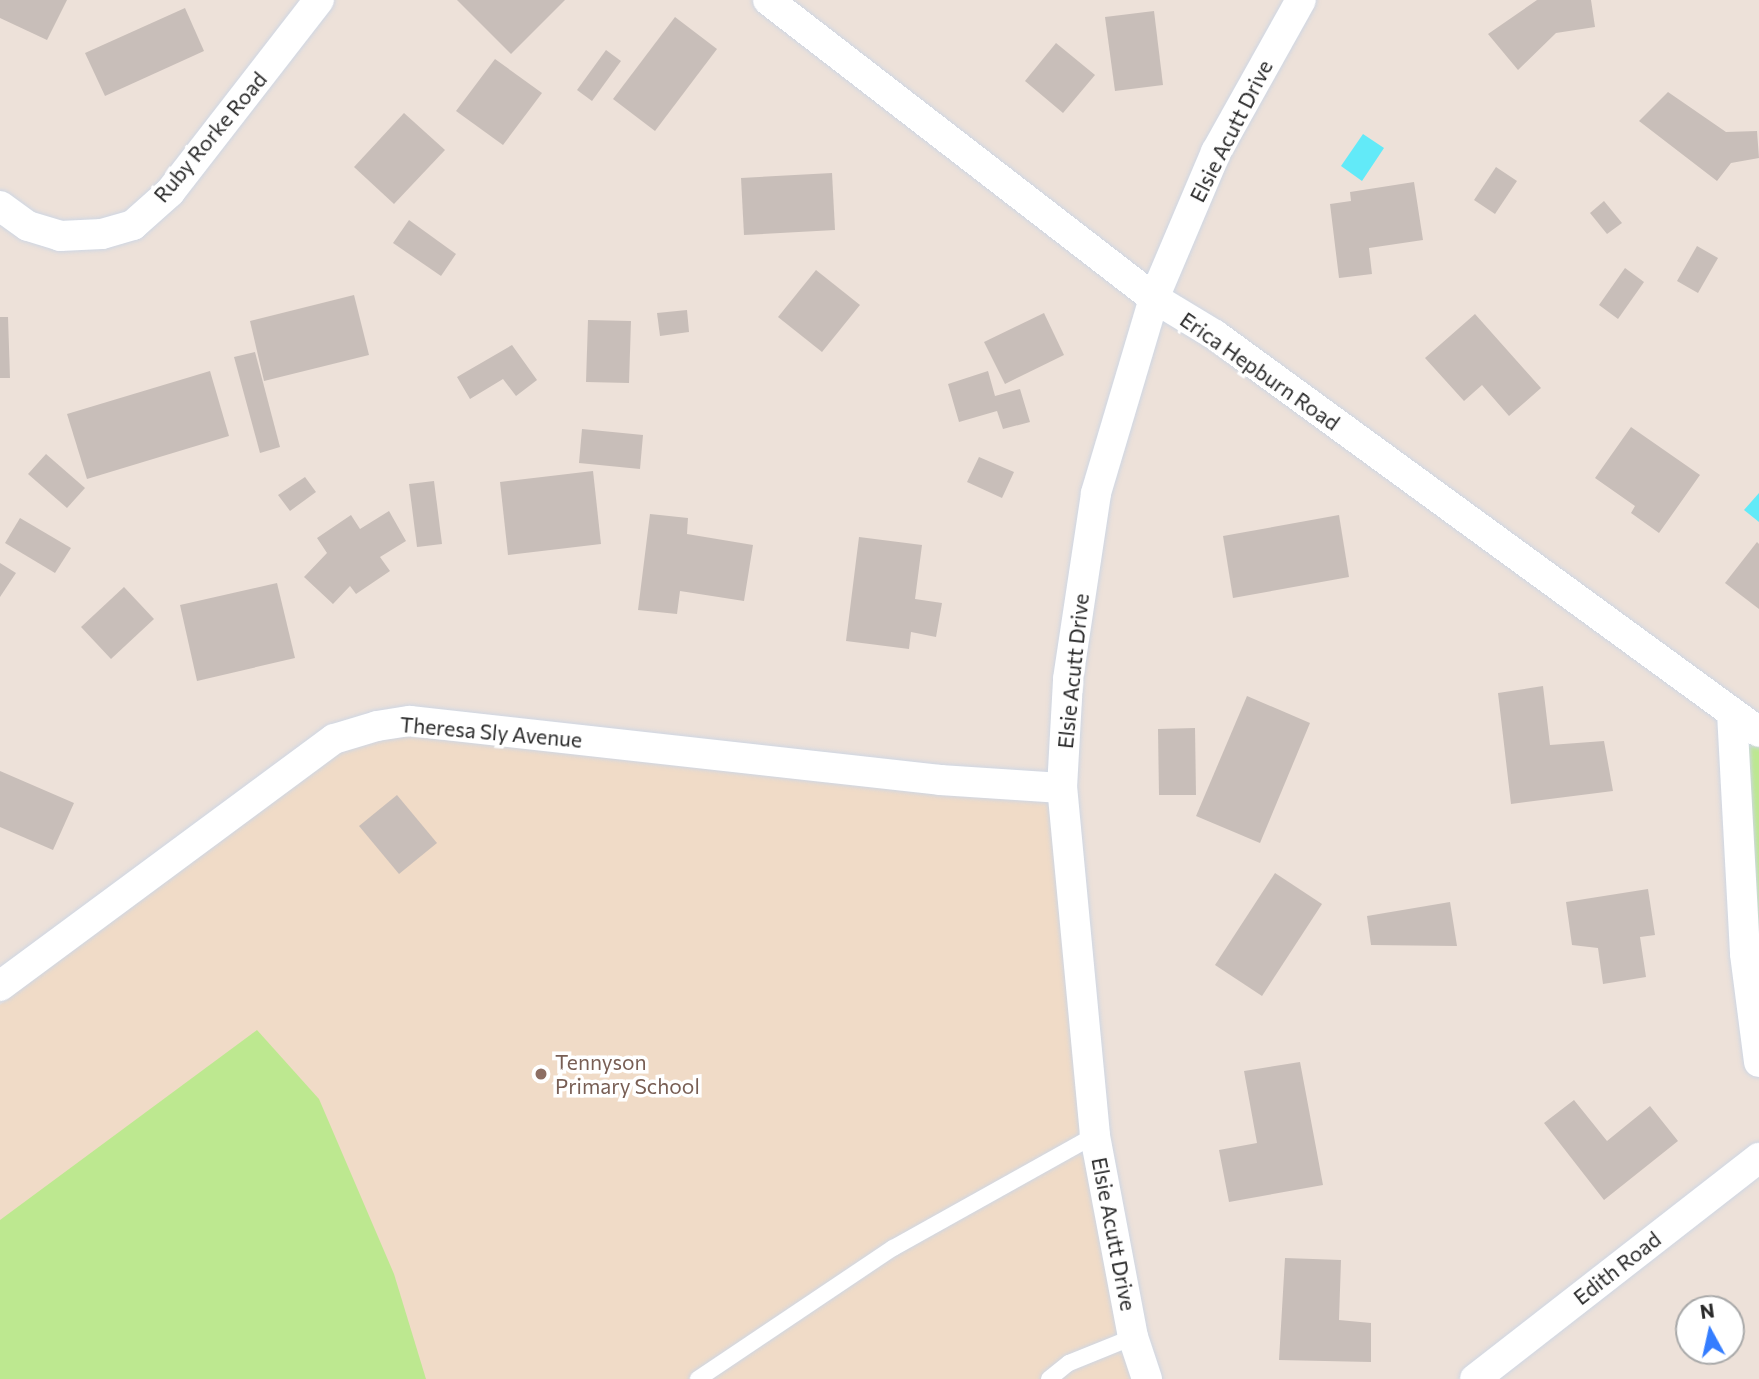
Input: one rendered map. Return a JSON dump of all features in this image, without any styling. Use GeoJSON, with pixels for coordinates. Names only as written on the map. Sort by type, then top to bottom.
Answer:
{"type":"FeatureCollection","features":[{"type":"Feature","properties":{"kind":"street","name":"Ruby Rorke Road"},"geometry":{"type":"LineString","coordinates":[[0,206],[28,226],[60,236],[102,234],[133,225],[170,192],[319,0]]}},
{"type":"Feature","properties":{"kind":"street","name":"Erica Hepburn Road"},"geometry":{"type":"LineString","coordinates":[[768,0],[1154,298],[1215,335],[1759,732]]}},
{"type":"Feature","properties":{"kind":"street","name":"Elsie Acutt Drive"},"geometry":{"type":"LineString","coordinates":[[1147,1379],[1133,1337],[1095,1135],[1062,788],[1068,679],[1096,493],[1154,298],[1216,152],[1301,0]]}},
{"type":"Feature","properties":{"kind":"street"},"geometry":{"type":"LineString","coordinates":[[1732,713],[1745,954],[1759,1062]]}},
{"type":"Feature","properties":{"kind":"street","name":"Theresa Sly Avenue"},"geometry":{"type":"LineString","coordinates":[[0,986],[334,739],[377,726],[410,721],[940,780],[1062,788]]}},
{"type":"Feature","properties":{"kind":"street","name":"Edith Road"},"geometry":{"type":"LineString","coordinates":[[1475,1379],[1759,1158]]}},
{"type":"Feature","properties":{"kind":"lane"},"geometry":{"type":"LineString","coordinates":[[698,1379],[893,1248],[1095,1135]]}},
{"type":"Feature","properties":{"kind":"lane"},"geometry":{"type":"LineString","coordinates":[[1049,1379],[1069,1363],[1133,1337]]}},
{"type":"Feature","properties":{"kind":"shaded area","name":"Tennyson Primary School"},"geometry":{"type":"Polygon","coordinates":[[[412,731],[1053,799],[1139,1379],[0,1379],[0,1005],[337,750],[412,731]]]}},
{"type":"Feature","properties":{"kind":"green space"},"geometry":{"type":"Polygon","coordinates":[[[1745,737],[1759,747],[1759,979],[1745,737]]]}},
{"type":"Feature","properties":{"kind":"green space"},"geometry":{"type":"Polygon","coordinates":[[[257,1030],[319,1099],[394,1274],[426,1379],[0,1379],[0,1220],[257,1030]]]}},
{"type":"Feature","properties":{"kind":"water"},"geometry":{"type":"Polygon","coordinates":[[[1363,134],[1384,148],[1362,181],[1341,166],[1363,134]]]}},
{"type":"Feature","properties":{"kind":"water"},"geometry":{"type":"Polygon","coordinates":[[[1759,493],[1759,522],[1744,510],[1759,493]]]}},
{"type":"Feature","properties":{"kind":"building"},"geometry":{"type":"Polygon","coordinates":[[[0,0],[67,0],[47,40],[0,18],[0,0]]]}},
{"type":"Feature","properties":{"kind":"building"},"geometry":{"type":"Polygon","coordinates":[[[457,0],[565,0],[511,54],[457,0]]]}},
{"type":"Feature","properties":{"kind":"building"},"geometry":{"type":"Polygon","coordinates":[[[1537,0],[1591,0],[1595,27],[1556,33],[1518,70],[1488,34],[1537,0]]]}},
{"type":"Feature","properties":{"kind":"building"},"geometry":{"type":"Polygon","coordinates":[[[185,8],[204,51],[105,96],[85,53],[185,8]]]}},
{"type":"Feature","properties":{"kind":"building"},"geometry":{"type":"Polygon","coordinates":[[[1154,11],[1163,85],[1115,91],[1105,17],[1154,11]]]}},
{"type":"Feature","properties":{"kind":"building"},"geometry":{"type":"Polygon","coordinates":[[[675,17],[717,49],[655,131],[613,99],[675,17]]]}},
{"type":"Feature","properties":{"kind":"building"},"geometry":{"type":"Polygon","coordinates":[[[1056,43],[1095,75],[1063,113],[1025,81],[1056,43]]]}},
{"type":"Feature","properties":{"kind":"building"},"geometry":{"type":"Polygon","coordinates":[[[606,50],[621,61],[592,101],[577,90],[606,50]]]}},
{"type":"Feature","properties":{"kind":"building"},"geometry":{"type":"Polygon","coordinates":[[[495,59],[542,93],[503,145],[456,111],[495,59]]]}},
{"type":"Feature","properties":{"kind":"building"},"geometry":{"type":"Polygon","coordinates":[[[1668,92],[1726,132],[1757,131],[1759,158],[1731,163],[1717,181],[1639,121],[1668,92]]]}},
{"type":"Feature","properties":{"kind":"building"},"geometry":{"type":"Polygon","coordinates":[[[404,113],[445,150],[394,204],[354,167],[404,113]]]}},
{"type":"Feature","properties":{"kind":"building"},"geometry":{"type":"Polygon","coordinates":[[[1496,167],[1517,181],[1495,214],[1474,200],[1496,167]]]}},
{"type":"Feature","properties":{"kind":"building"},"geometry":{"type":"Polygon","coordinates":[[[832,173],[835,230],[744,235],[741,178],[832,173]]]}},
{"type":"Feature","properties":{"kind":"building"},"geometry":{"type":"Polygon","coordinates":[[[1414,182],[1423,240],[1369,248],[1372,274],[1339,278],[1330,204],[1351,201],[1350,192],[1414,182]]]}},
{"type":"Feature","properties":{"kind":"building"},"geometry":{"type":"Polygon","coordinates":[[[1604,201],[1622,223],[1607,234],[1590,213],[1604,201]]]}},
{"type":"Feature","properties":{"kind":"building"},"geometry":{"type":"Polygon","coordinates":[[[409,220],[456,254],[441,276],[393,243],[409,220]]]}},
{"type":"Feature","properties":{"kind":"building"},"geometry":{"type":"Polygon","coordinates":[[[1697,246],[1718,258],[1698,293],[1677,281],[1697,246]]]}},
{"type":"Feature","properties":{"kind":"building"},"geometry":{"type":"Polygon","coordinates":[[[1625,268],[1644,282],[1618,319],[1599,305],[1625,268]]]}},
{"type":"Feature","properties":{"kind":"building"},"geometry":{"type":"Polygon","coordinates":[[[816,270],[860,305],[822,352],[778,317],[816,270]]]}},
{"type":"Feature","properties":{"kind":"building"},"geometry":{"type":"Polygon","coordinates":[[[354,295],[369,355],[264,381],[250,321],[354,295]]]}},
{"type":"Feature","properties":{"kind":"building"},"geometry":{"type":"Polygon","coordinates":[[[687,310],[689,332],[660,336],[657,313],[687,310]]]}},
{"type":"Feature","properties":{"kind":"building"},"geometry":{"type":"Polygon","coordinates":[[[1044,313],[1064,355],[1005,384],[984,342],[1044,313]]]}},
{"type":"Feature","properties":{"kind":"building"},"geometry":{"type":"Polygon","coordinates":[[[1475,314],[1541,388],[1509,416],[1482,385],[1464,401],[1425,358],[1475,314]]]}},
{"type":"Feature","properties":{"kind":"building"},"geometry":{"type":"Polygon","coordinates":[[[0,317],[8,317],[10,378],[0,378],[0,317]]]}},
{"type":"Feature","properties":{"kind":"building"},"geometry":{"type":"Polygon","coordinates":[[[588,320],[631,321],[629,383],[586,382],[588,320]]]}},
{"type":"Feature","properties":{"kind":"building"},"geometry":{"type":"Polygon","coordinates":[[[512,345],[537,380],[516,396],[503,379],[470,399],[457,377],[512,345]]]}},
{"type":"Feature","properties":{"kind":"building"},"geometry":{"type":"Polygon","coordinates":[[[255,352],[280,447],[260,453],[234,357],[255,352]]]}},
{"type":"Feature","properties":{"kind":"building"},"geometry":{"type":"Polygon","coordinates":[[[210,371],[229,436],[87,479],[67,414],[210,371]]]}},
{"type":"Feature","properties":{"kind":"building"},"geometry":{"type":"Polygon","coordinates":[[[988,371],[995,396],[1020,389],[1030,422],[1003,429],[997,411],[959,422],[948,384],[988,371]]]}},
{"type":"Feature","properties":{"kind":"building"},"geometry":{"type":"Polygon","coordinates":[[[1631,427],[1700,475],[1659,533],[1631,513],[1635,506],[1595,478],[1631,427]]]}},
{"type":"Feature","properties":{"kind":"building"},"geometry":{"type":"Polygon","coordinates":[[[582,429],[643,435],[640,469],[579,463],[582,429]]]}},
{"type":"Feature","properties":{"kind":"building"},"geometry":{"type":"Polygon","coordinates":[[[46,454],[85,488],[67,508],[28,474],[46,454]]]}},
{"type":"Feature","properties":{"kind":"building"},"geometry":{"type":"Polygon","coordinates":[[[979,457],[1014,472],[1002,498],[967,482],[979,457]]]}},
{"type":"Feature","properties":{"kind":"building"},"geometry":{"type":"Polygon","coordinates":[[[593,471],[601,544],[508,555],[500,482],[593,471]]]}},
{"type":"Feature","properties":{"kind":"building"},"geometry":{"type":"Polygon","coordinates":[[[305,477],[316,492],[290,511],[278,495],[305,477]]]}},
{"type":"Feature","properties":{"kind":"building"},"geometry":{"type":"Polygon","coordinates":[[[434,481],[442,544],[417,547],[409,484],[434,481]]]}},
{"type":"Feature","properties":{"kind":"building"},"geometry":{"type":"Polygon","coordinates":[[[389,511],[406,541],[380,557],[390,571],[356,594],[350,586],[333,604],[304,577],[327,553],[317,538],[351,515],[360,529],[389,511]]]}},
{"type":"Feature","properties":{"kind":"building"},"geometry":{"type":"Polygon","coordinates":[[[650,514],[688,518],[687,534],[753,545],[744,601],[680,591],[677,614],[638,610],[650,514]]]}},
{"type":"Feature","properties":{"kind":"building"},"geometry":{"type":"Polygon","coordinates":[[[1339,515],[1349,577],[1233,598],[1223,536],[1339,515]]]}},
{"type":"Feature","properties":{"kind":"building"},"geometry":{"type":"Polygon","coordinates":[[[20,518],[71,548],[55,573],[5,543],[20,518]]]}},
{"type":"Feature","properties":{"kind":"building"},"geometry":{"type":"Polygon","coordinates":[[[859,537],[922,545],[915,599],[942,603],[936,637],[911,632],[909,649],[846,641],[859,537]]]}},
{"type":"Feature","properties":{"kind":"building"},"geometry":{"type":"Polygon","coordinates":[[[1757,542],[1759,544],[1759,609],[1725,583],[1757,542]]]}},
{"type":"Feature","properties":{"kind":"building"},"geometry":{"type":"Polygon","coordinates":[[[0,563],[16,573],[0,597],[0,563]]]}},
{"type":"Feature","properties":{"kind":"building"},"geometry":{"type":"Polygon","coordinates":[[[277,583],[295,658],[197,681],[180,605],[277,583]]]}},
{"type":"Feature","properties":{"kind":"building"},"geometry":{"type":"Polygon","coordinates":[[[124,587],[154,619],[111,659],[81,627],[124,587]]]}},
{"type":"Feature","properties":{"kind":"building"},"geometry":{"type":"Polygon","coordinates":[[[1543,686],[1550,745],[1604,741],[1613,791],[1511,804],[1498,693],[1543,686]]]}},
{"type":"Feature","properties":{"kind":"building"},"geometry":{"type":"Polygon","coordinates":[[[1247,696],[1310,723],[1260,843],[1196,816],[1247,696]]]}},
{"type":"Feature","properties":{"kind":"building"},"geometry":{"type":"Polygon","coordinates":[[[1195,728],[1196,795],[1159,795],[1158,729],[1195,728]]]}},
{"type":"Feature","properties":{"kind":"building"},"geometry":{"type":"Polygon","coordinates":[[[0,771],[74,803],[53,850],[0,827],[0,771]]]}},
{"type":"Feature","properties":{"kind":"building"},"geometry":{"type":"Polygon","coordinates":[[[397,795],[437,843],[399,874],[359,826],[397,795]]]}},
{"type":"Feature","properties":{"kind":"building"},"geometry":{"type":"Polygon","coordinates":[[[1275,873],[1322,904],[1262,996],[1215,965],[1275,873]]]}},
{"type":"Feature","properties":{"kind":"building"},"geometry":{"type":"Polygon","coordinates":[[[1648,889],[1655,935],[1640,937],[1646,977],[1603,984],[1598,948],[1572,945],[1566,902],[1648,889]]]}},
{"type":"Feature","properties":{"kind":"building"},"geometry":{"type":"Polygon","coordinates":[[[1450,902],[1457,946],[1371,945],[1367,916],[1450,902]]]}},
{"type":"Feature","properties":{"kind":"building"},"geometry":{"type":"Polygon","coordinates":[[[1300,1062],[1323,1185],[1229,1202],[1219,1150],[1257,1143],[1244,1071],[1300,1062]]]}},
{"type":"Feature","properties":{"kind":"building"},"geometry":{"type":"Polygon","coordinates":[[[1574,1100],[1607,1141],[1650,1106],[1678,1141],[1604,1200],[1544,1123],[1574,1100]]]}},
{"type":"Feature","properties":{"kind":"building"},"geometry":{"type":"Polygon","coordinates":[[[1285,1258],[1341,1260],[1339,1320],[1371,1323],[1371,1362],[1279,1360],[1285,1258]]]}},
{"type":"Feature","properties":{"kind":"place","name":"Tennyson Primary School"},"geometry":{"type":"Point","coordinates":[541,1074]}}]}
